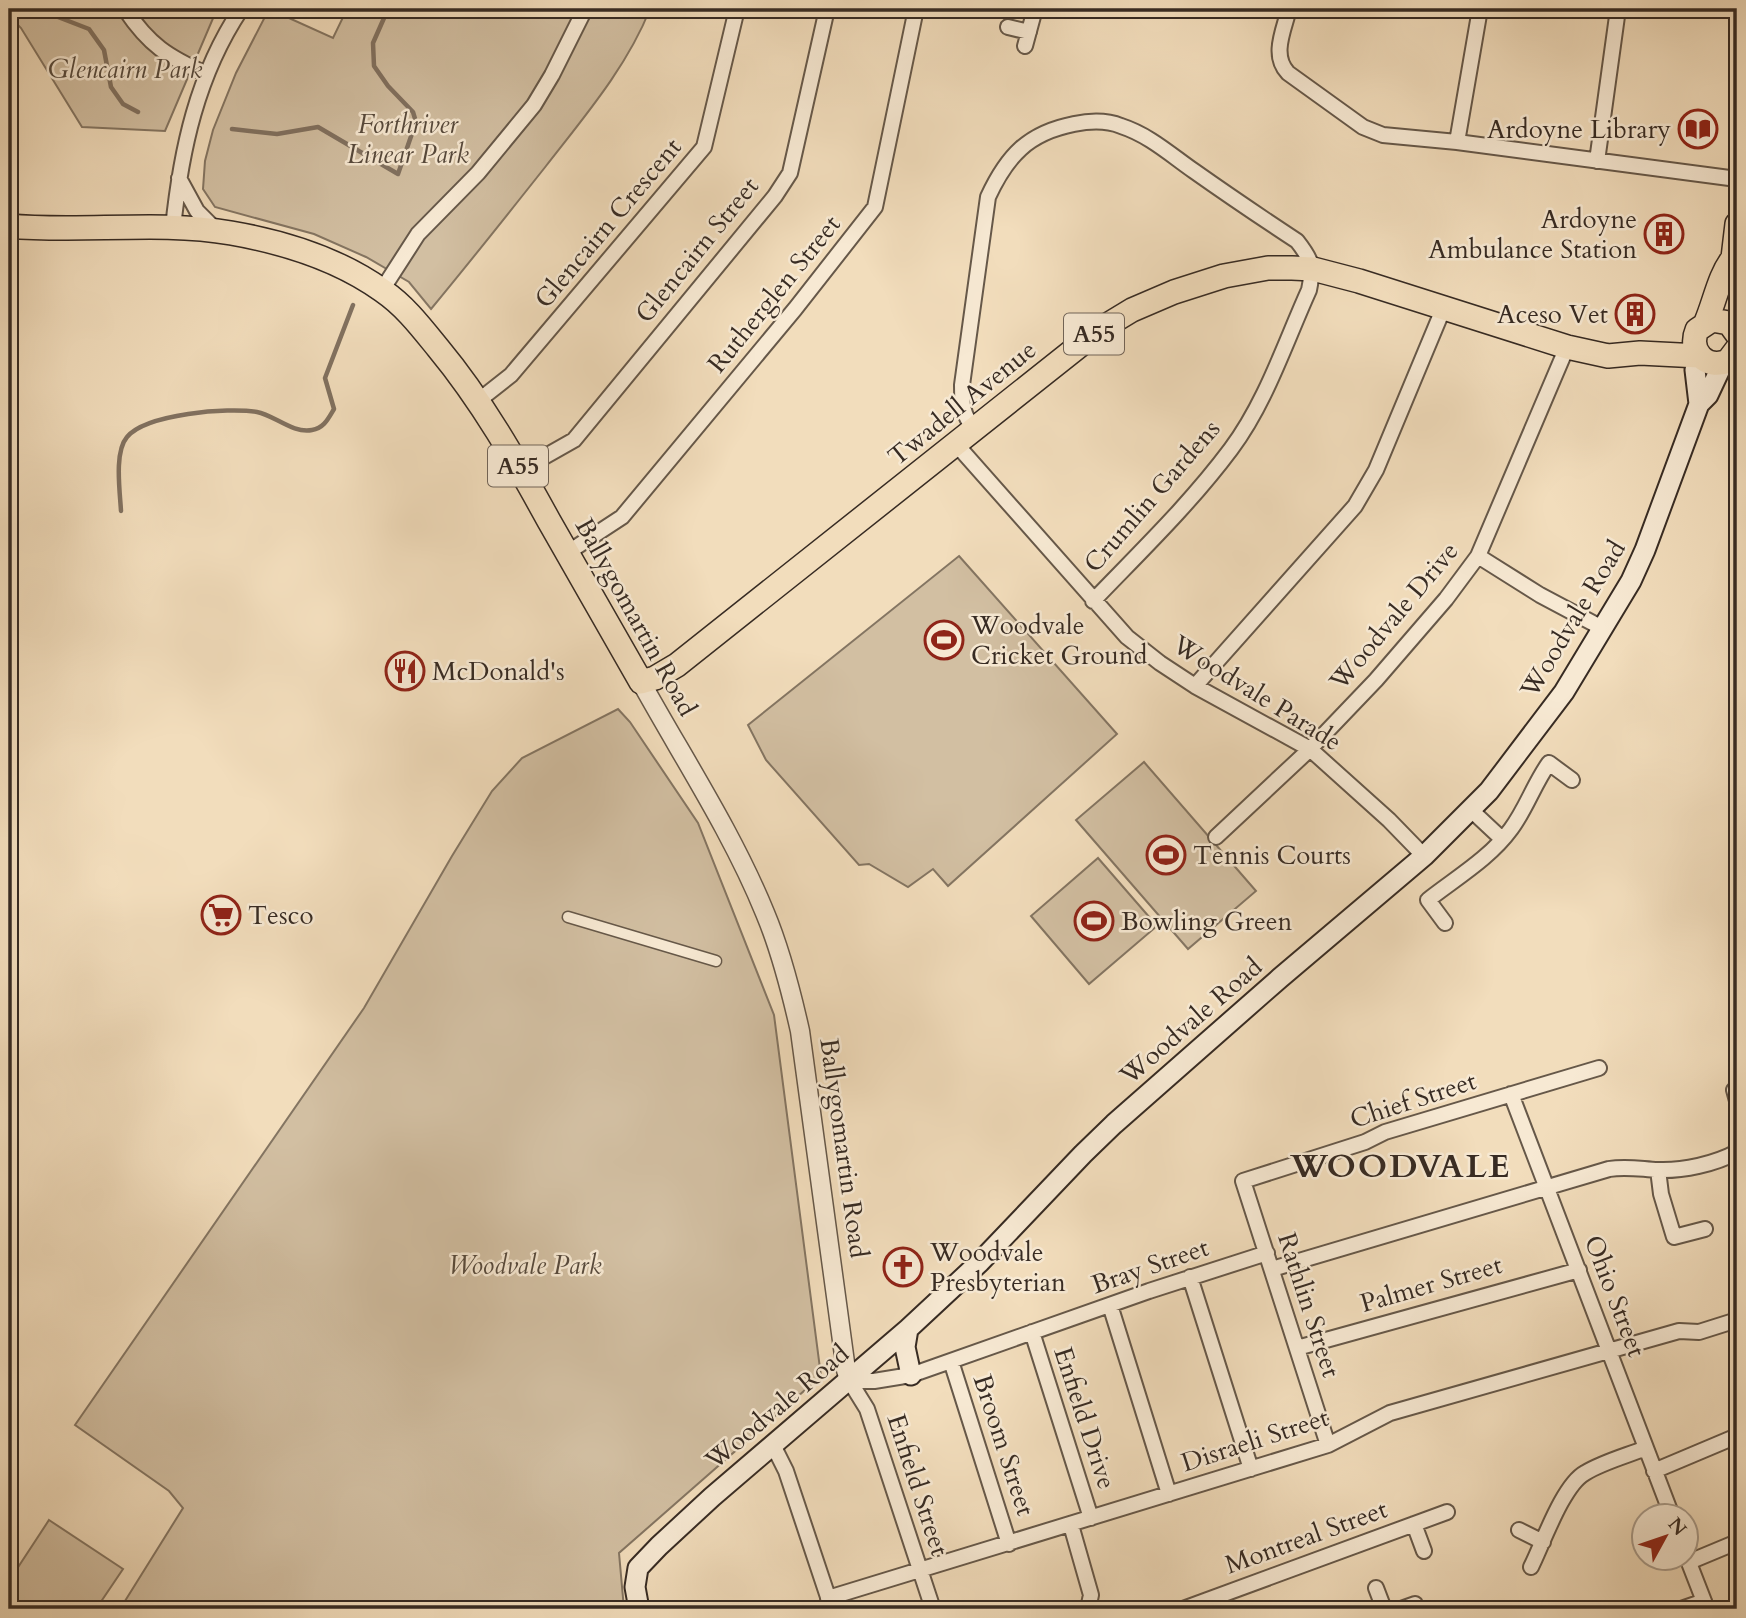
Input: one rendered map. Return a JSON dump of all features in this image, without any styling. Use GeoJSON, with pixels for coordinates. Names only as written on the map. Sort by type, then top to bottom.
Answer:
{"type":"FeatureCollection","features":[{"type":"Feature","properties":{"kind":"highway"},"geometry":{"type":"LineString","coordinates":[[1715,356],[1696,350],[1695,336],[1715,302],[1725,268],[1735,264],[1737,224]]}},
{"type":"Feature","properties":{"kind":"highway","name":"Ballygomartin Road"},"geometry":{"type":"LineString","coordinates":[[9,226],[173,228],[218,232],[277,244],[329,261],[382,290],[412,316],[478,401],[521,470],[641,682]]}},
{"type":"Feature","properties":{"kind":"highway","name":"Twadell Avenue"},"geometry":{"type":"LineString","coordinates":[[641,682],[655,678],[677,665],[1099,330],[1132,310],[1174,292],[1224,276],[1268,268],[1313,270],[1359,281],[1567,347],[1608,356],[1715,356]]}},
{"type":"Feature","properties":{"kind":"highway"},"geometry":{"type":"LineString","coordinates":[[1704,323],[1724,321],[1737,332]]}},
{"type":"Feature","properties":{"kind":"highway","name":"Twadell Avenue"},"geometry":{"type":"LineString","coordinates":[[1640,354],[1671,343],[1704,323]]}},
{"type":"Feature","properties":{"kind":"main road","name":"Woodvale Road"},"geometry":{"type":"LineString","coordinates":[[639,1609],[635,1587],[638,1569],[712,1497],[908,1329],[980,1262],[1114,1124],[1424,856],[1471,810],[1532,737],[1604,629],[1631,581],[1699,404],[1708,395],[1715,356]]}},
{"type":"Feature","properties":{"kind":"main road"},"geometry":{"type":"LineString","coordinates":[[908,1329],[905,1347],[911,1375]]}},
{"type":"Feature","properties":{"kind":"street"},"geometry":{"type":"LineString","coordinates":[[125,9],[151,43],[173,58],[206,74]]}},
{"type":"Feature","properties":{"kind":"street"},"geometry":{"type":"LineString","coordinates":[[173,228],[186,140],[198,93],[241,9]]}},
{"type":"Feature","properties":{"kind":"street"},"geometry":{"type":"LineString","coordinates":[[382,290],[418,234],[486,164],[534,104],[552,75],[585,9]]}},
{"type":"Feature","properties":{"kind":"street","name":"Glencairn Crescent"},"geometry":{"type":"LineString","coordinates":[[478,401],[510,375],[704,147],[737,9]]}},
{"type":"Feature","properties":{"kind":"street","name":"Glencairn Street"},"geometry":{"type":"LineString","coordinates":[[521,470],[574,440],[775,196],[790,173],[827,9]]}},
{"type":"Feature","properties":{"kind":"street","name":"Rutherglen Street"},"geometry":{"type":"LineString","coordinates":[[568,553],[622,517],[803,299],[875,207],[916,9]]}},
{"type":"Feature","properties":{"kind":"street"},"geometry":{"type":"LineString","coordinates":[[1008,27],[1027,39],[1035,9]]}},
{"type":"Feature","properties":{"kind":"street"},"geometry":{"type":"LineString","coordinates":[[1289,9],[1278,55],[1280,65],[1363,127],[1382,135],[1457,142],[1737,179]]}},
{"type":"Feature","properties":{"kind":"street"},"geometry":{"type":"LineString","coordinates":[[1457,142],[1480,9]]}},
{"type":"Feature","properties":{"kind":"street"},"geometry":{"type":"LineString","coordinates":[[1597,161],[1618,9]]}},
{"type":"Feature","properties":{"kind":"street"},"geometry":{"type":"LineString","coordinates":[[975,429],[962,410],[962,385],[988,197],[1009,160],[1025,143],[1047,131],[1091,120],[1120,125],[1150,139],[1297,241],[1309,257],[1313,270]]}},
{"type":"Feature","properties":{"kind":"street"},"geometry":{"type":"LineString","coordinates":[[179,178],[197,211],[218,232]]}},
{"type":"Feature","properties":{"kind":"street","name":"Crumlin Gardens"},"geometry":{"type":"LineString","coordinates":[[1093,601],[1175,516],[1231,449],[1255,410],[1279,359],[1309,290],[1313,270]]}},
{"type":"Feature","properties":{"kind":"street"},"geometry":{"type":"LineString","coordinates":[[1195,686],[1355,506],[1376,470],[1444,307]]}},
{"type":"Feature","properties":{"kind":"street","name":"Woodvale Drive"},"geometry":{"type":"LineString","coordinates":[[1216,837],[1310,750],[1376,680],[1447,599],[1478,556],[1567,347]]}},
{"type":"Feature","properties":{"kind":"street","name":"Woodvale Parade"},"geometry":{"type":"LineString","coordinates":[[956,444],[1127,637],[1195,686],[1310,750],[1389,820],[1424,856]]}},
{"type":"Feature","properties":{"kind":"street"},"geometry":{"type":"LineString","coordinates":[[1478,556],[1540,595],[1604,629]]}},
{"type":"Feature","properties":{"kind":"street","name":"Ballygomartin Road"},"geometry":{"type":"LineString","coordinates":[[641,682],[740,857],[779,949],[800,1031],[849,1380]]}},
{"type":"Feature","properties":{"kind":"street"},"geometry":{"type":"LineString","coordinates":[[1444,923],[1428,900],[1502,839],[1523,810],[1549,763],[1572,780]]}},
{"type":"Feature","properties":{"kind":"street"},"geometry":{"type":"LineString","coordinates":[[1471,810],[1502,839]]}},
{"type":"Feature","properties":{"kind":"street"},"geometry":{"type":"LineString","coordinates":[[568,917],[716,961]]}},
{"type":"Feature","properties":{"kind":"street","name":"Chief Street"},"geometry":{"type":"LineString","coordinates":[[1244,1181],[1365,1142],[1385,1132],[1599,1068]]}},
{"type":"Feature","properties":{"kind":"street","name":"Ohio Street"},"geometry":{"type":"LineString","coordinates":[[1511,1094],[1666,1502]]}},
{"type":"Feature","properties":{"kind":"street"},"geometry":{"type":"LineString","coordinates":[[1272,1269],[1619,1167],[1658,1170],[1685,1168],[1737,1152]]}},
{"type":"Feature","properties":{"kind":"street"},"geometry":{"type":"LineString","coordinates":[[1658,1170],[1661,1194],[1674,1237],[1704,1228]]}},
{"type":"Feature","properties":{"kind":"street","name":"Rathlin Street"},"geometry":{"type":"LineString","coordinates":[[1244,1181],[1328,1445]]}},
{"type":"Feature","properties":{"kind":"street","name":"Bray Street"},"geometry":{"type":"LineString","coordinates":[[849,1380],[874,1381],[911,1375],[1190,1277],[1267,1253]]}},
{"type":"Feature","properties":{"kind":"street","name":"Palmer Street"},"geometry":{"type":"LineString","coordinates":[[1297,1348],[1579,1270]]}},
{"type":"Feature","properties":{"kind":"street"},"geometry":{"type":"LineString","coordinates":[[1190,1277],[1251,1469]]}},
{"type":"Feature","properties":{"kind":"street"},"geometry":{"type":"LineString","coordinates":[[1110,1306],[1168,1494]]}},
{"type":"Feature","properties":{"kind":"street","name":"Disraeli Street"},"geometry":{"type":"LineString","coordinates":[[830,1604],[920,1570],[1328,1445],[1391,1413],[1678,1331],[1699,1332],[1737,1320]]}},
{"type":"Feature","properties":{"kind":"street","name":"Enfield Drive"},"geometry":{"type":"LineString","coordinates":[[1032,1332],[1091,1518]]}},
{"type":"Feature","properties":{"kind":"street","name":"Broom Street"},"geometry":{"type":"LineString","coordinates":[[951,1361],[1009,1544]]}},
{"type":"Feature","properties":{"kind":"street","name":"Enfield Street"},"geometry":{"type":"LineString","coordinates":[[849,1380],[867,1409],[933,1609]]}},
{"type":"Feature","properties":{"kind":"street"},"geometry":{"type":"LineString","coordinates":[[1654,1471],[1737,1436]]}},
{"type":"Feature","properties":{"kind":"street"},"geometry":{"type":"LineString","coordinates":[[773,1445],[786,1471],[830,1604]]}},
{"type":"Feature","properties":{"kind":"street"},"geometry":{"type":"LineString","coordinates":[[1531,1567],[1565,1495],[1577,1478],[1586,1471],[1646,1448]]}},
{"type":"Feature","properties":{"kind":"street","name":"Montreal Street"},"geometry":{"type":"LineString","coordinates":[[1183,1609],[1447,1512]]}},
{"type":"Feature","properties":{"kind":"street"},"geometry":{"type":"LineString","coordinates":[[1414,1524],[1424,1551]]}},
{"type":"Feature","properties":{"kind":"street"},"geometry":{"type":"LineString","coordinates":[[1071,1525],[1091,1595],[1089,1604],[1084,1609]]}},
{"type":"Feature","properties":{"kind":"street"},"geometry":{"type":"LineString","coordinates":[[1519,1530],[1543,1542]]}},
{"type":"Feature","properties":{"kind":"street"},"geometry":{"type":"LineString","coordinates":[[1700,1554],[1737,1542]]}},
{"type":"Feature","properties":{"kind":"street"},"geometry":{"type":"LineString","coordinates":[[1681,1609],[1705,1605],[1693,1572]]}},
{"type":"Feature","properties":{"kind":"street"},"geometry":{"type":"LineString","coordinates":[[1376,1588],[1384,1609]]}},
{"type":"Feature","properties":{"kind":"green space","name":"Glencairn Park"},"geometry":{"type":"Polygon","coordinates":[[[9,9],[217,9],[165,131],[82,127],[21,28],[9,16],[9,9]]]}},
{"type":"Feature","properties":{"kind":"green space","name":"Forthriver Linear Park"},"geometry":{"type":"Polygon","coordinates":[[[269,9],[333,38],[347,9],[650,9],[629,51],[604,91],[431,309],[409,282],[366,257],[314,234],[215,207],[203,189],[205,161],[213,130],[236,73],[269,9]]]}},
{"type":"Feature","properties":{"kind":"green space","name":"Woodvale Cricket Ground"},"geometry":{"type":"Polygon","coordinates":[[[959,556],[1117,734],[948,886],[933,869],[908,887],[869,864],[859,865],[766,760],[748,725],[959,556]]]}},
{"type":"Feature","properties":{"kind":"green space","name":"Woodvale Park"},"geometry":{"type":"Polygon","coordinates":[[[618,709],[630,722],[698,823],[774,1015],[821,1376],[619,1553],[624,1609],[120,1609],[183,1508],[169,1491],[75,1425],[364,1008],[492,791],[522,758],[618,709]]]}},
{"type":"Feature","properties":{"kind":"green space","name":"Tennis Courts"},"geometry":{"type":"Polygon","coordinates":[[[1144,762],[1256,891],[1188,949],[1076,820],[1144,762]]]}},
{"type":"Feature","properties":{"kind":"green space","name":"Bowling Green"},"geometry":{"type":"Polygon","coordinates":[[[1098,858],[1157,926],[1089,984],[1031,916],[1098,858]]]}},
{"type":"Feature","properties":{"kind":"green space"},"geometry":{"type":"Polygon","coordinates":[[[49,1520],[123,1569],[96,1609],[28,1609],[9,1596],[9,1581],[49,1520]]]}},
{"type":"Feature","properties":{"kind":"waterway"},"geometry":{"type":"LineString","coordinates":[[54,9],[58,17],[89,29],[104,50],[111,87],[123,104],[138,112]]}},
{"type":"Feature","properties":{"kind":"waterway"},"geometry":{"type":"LineString","coordinates":[[232,129],[277,134],[318,127],[398,174],[416,122],[413,112],[388,86],[374,66],[373,43],[388,9]]}},
{"type":"Feature","properties":{"kind":"waterway"},"geometry":{"type":"LineString","coordinates":[[121,511],[120,452],[127,437],[151,423],[188,414],[244,411],[257,412],[298,429],[312,430],[323,425],[334,409],[325,378],[353,305]]}},
{"type":"Feature","properties":{"kind":"place","name":"Ardoyne Library"},"geometry":{"type":"Point","coordinates":[1698,129]}},
{"type":"Feature","properties":{"kind":"place","name":"Ardoyne Ambulance Station"},"geometry":{"type":"Point","coordinates":[1664,234]}},
{"type":"Feature","properties":{"kind":"place","name":"Aceso Vet"},"geometry":{"type":"Point","coordinates":[1635,314]}},
{"type":"Feature","properties":{"kind":"place","name":"Woodvale Cricket Ground"},"geometry":{"type":"Point","coordinates":[944,640]}},
{"type":"Feature","properties":{"kind":"place","name":"McDonald's"},"geometry":{"type":"Point","coordinates":[405,671]}},
{"type":"Feature","properties":{"kind":"place","name":"Tennis Courts"},"geometry":{"type":"Point","coordinates":[1166,855]}},
{"type":"Feature","properties":{"kind":"place","name":"Tesco"},"geometry":{"type":"Point","coordinates":[221,915]}},
{"type":"Feature","properties":{"kind":"place","name":"Bowling Green"},"geometry":{"type":"Point","coordinates":[1094,921]}},
{"type":"Feature","properties":{"kind":"place","name":"Woodvale Presbyterian"},"geometry":{"type":"Point","coordinates":[903,1267]}},
{"type":"Feature","properties":{"kind":"district","name":"WOODVALE"},"geometry":{"type":"Point","coordinates":[1401,1166]}}]}
